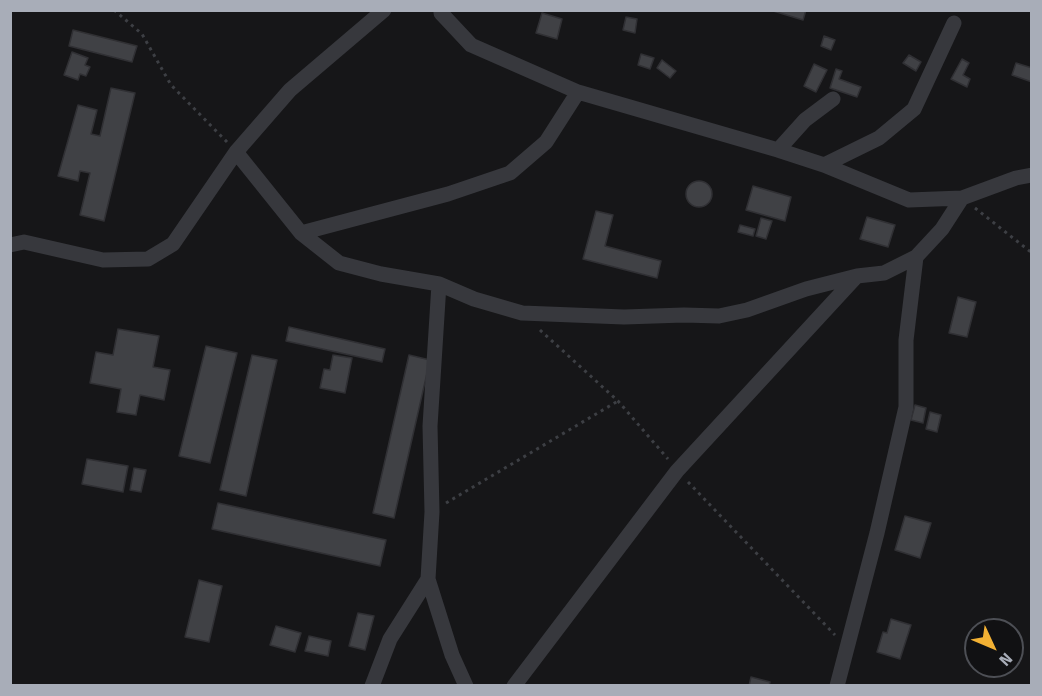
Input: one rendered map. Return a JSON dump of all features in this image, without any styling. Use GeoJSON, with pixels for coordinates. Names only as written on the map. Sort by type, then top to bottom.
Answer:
{"type":"FeatureCollection","features":[{"type":"Feature","properties":{"kind":"street"},"geometry":{"type":"LineString","coordinates":[[10,245],[24,242],[103,260],[148,259],[173,244],[236,152],[290,90],[384,10]]}},
{"type":"Feature","properties":{"kind":"street"},"geometry":{"type":"LineString","coordinates":[[441,10],[441,14],[471,45],[578,92],[824,165],[909,200],[962,198],[1016,178],[1032,175]]}},
{"type":"Feature","properties":{"kind":"street"},"geometry":{"type":"LineString","coordinates":[[824,165],[879,138],[914,109],[954,23]]}},
{"type":"Feature","properties":{"kind":"street"},"geometry":{"type":"LineString","coordinates":[[301,233],[448,194],[510,173],[546,142],[578,92]]}},
{"type":"Feature","properties":{"kind":"street"},"geometry":{"type":"LineString","coordinates":[[778,150],[805,120],[833,99]]}},
{"type":"Feature","properties":{"kind":"street"},"geometry":{"type":"LineString","coordinates":[[236,152],[301,233],[339,263],[381,274],[439,284],[522,313],[624,317],[719,316],[747,310],[806,289],[857,276],[884,273],[916,257],[942,229],[962,198]]}},
{"type":"Feature","properties":{"kind":"street"},"geometry":{"type":"LineString","coordinates":[[837,686],[877,533],[906,407],[906,340],[916,257]]}},
{"type":"Feature","properties":{"kind":"street"},"geometry":{"type":"LineString","coordinates":[[514,686],[678,471],[857,276]]}},
{"type":"Feature","properties":{"kind":"street"},"geometry":{"type":"LineString","coordinates":[[439,284],[430,426],[432,512],[428,579],[452,655],[466,686]]}},
{"type":"Feature","properties":{"kind":"street"},"geometry":{"type":"LineString","coordinates":[[372,686],[390,639],[428,579]]}},
{"type":"Feature","properties":{"kind":"path"},"geometry":{"type":"LineString","coordinates":[[114,10],[142,34],[171,85],[236,152]]}},
{"type":"Feature","properties":{"kind":"path"},"geometry":{"type":"LineString","coordinates":[[962,198],[1032,253]]}},
{"type":"Feature","properties":{"kind":"path"},"geometry":{"type":"LineString","coordinates":[[522,313],[618,401],[678,471],[847,647]]}},
{"type":"Feature","properties":{"kind":"path"},"geometry":{"type":"LineString","coordinates":[[432,512],[618,401]]}},
{"type":"Feature","properties":{"kind":"building"},"geometry":{"type":"Polygon","coordinates":[[[770,10],[806,10],[803,20],[770,10]]]}},
{"type":"Feature","properties":{"kind":"building"},"geometry":{"type":"Polygon","coordinates":[[[542,13],[562,19],[557,39],[536,33],[542,13]]]}},
{"type":"Feature","properties":{"kind":"building"},"geometry":{"type":"Polygon","coordinates":[[[626,17],[637,19],[635,33],[623,30],[626,17]]]}},
{"type":"Feature","properties":{"kind":"building"},"geometry":{"type":"Polygon","coordinates":[[[73,30],[137,46],[132,62],[69,46],[73,30]]]}},
{"type":"Feature","properties":{"kind":"building"},"geometry":{"type":"Polygon","coordinates":[[[824,36],[835,40],[831,50],[821,46],[824,36]]]}},
{"type":"Feature","properties":{"kind":"building"},"geometry":{"type":"Polygon","coordinates":[[[72,52],[88,58],[85,65],[90,67],[86,76],[80,74],[78,80],[64,75],[72,52]]]}},
{"type":"Feature","properties":{"kind":"building"},"geometry":{"type":"Polygon","coordinates":[[[641,54],[654,58],[650,69],[638,65],[641,54]]]}},
{"type":"Feature","properties":{"kind":"building"},"geometry":{"type":"Polygon","coordinates":[[[909,55],[921,62],[916,71],[903,63],[909,55]]]}},
{"type":"Feature","properties":{"kind":"building"},"geometry":{"type":"Polygon","coordinates":[[[962,59],[969,63],[963,75],[970,79],[967,87],[951,79],[962,59]]]}},
{"type":"Feature","properties":{"kind":"building"},"geometry":{"type":"Polygon","coordinates":[[[662,60],[676,71],[670,78],[657,68],[662,60]]]}},
{"type":"Feature","properties":{"kind":"building"},"geometry":{"type":"Polygon","coordinates":[[[1016,63],[1032,68],[1032,82],[1012,75],[1016,63]]]}},
{"type":"Feature","properties":{"kind":"building"},"geometry":{"type":"Polygon","coordinates":[[[814,64],[827,70],[816,92],[804,86],[814,64]]]}},
{"type":"Feature","properties":{"kind":"building"},"geometry":{"type":"Polygon","coordinates":[[[836,69],[842,71],[839,79],[861,87],[857,97],[830,88],[836,69]]]}},
{"type":"Feature","properties":{"kind":"building"},"geometry":{"type":"Polygon","coordinates":[[[111,88],[135,93],[104,221],[80,215],[90,173],[80,171],[78,181],[58,176],[78,105],[97,110],[91,134],[100,136],[111,88]]]}},
{"type":"Feature","properties":{"kind":"building"},"geometry":{"type":"Polygon","coordinates":[[[699,181],[708,185],[712,194],[708,203],[699,207],[690,203],[686,194],[690,185],[699,181]]]}},
{"type":"Feature","properties":{"kind":"building"},"geometry":{"type":"Polygon","coordinates":[[[753,186],[791,197],[785,221],[746,210],[753,186]]]}},
{"type":"Feature","properties":{"kind":"building"},"geometry":{"type":"Polygon","coordinates":[[[596,211],[613,215],[605,246],[661,261],[657,278],[583,259],[596,211]]]}},
{"type":"Feature","properties":{"kind":"building"},"geometry":{"type":"Polygon","coordinates":[[[867,217],[895,225],[888,247],[860,239],[867,217]]]}},
{"type":"Feature","properties":{"kind":"building"},"geometry":{"type":"Polygon","coordinates":[[[761,218],[772,221],[766,239],[756,236],[761,218]]]}},
{"type":"Feature","properties":{"kind":"building"},"geometry":{"type":"Polygon","coordinates":[[[740,225],[755,229],[753,236],[738,232],[740,225]]]}},
{"type":"Feature","properties":{"kind":"building"},"geometry":{"type":"Polygon","coordinates":[[[958,297],[976,302],[967,337],[949,333],[958,297]]]}},
{"type":"Feature","properties":{"kind":"building"},"geometry":{"type":"Polygon","coordinates":[[[289,327],[385,349],[382,362],[286,341],[289,327]]]}},
{"type":"Feature","properties":{"kind":"building"},"geometry":{"type":"Polygon","coordinates":[[[118,329],[159,336],[153,367],[170,370],[164,400],[140,395],[136,415],[117,412],[121,389],[90,383],[96,352],[113,355],[118,329]]]}},
{"type":"Feature","properties":{"kind":"building"},"geometry":{"type":"Polygon","coordinates":[[[206,346],[237,353],[210,463],[179,456],[206,346]]]}},
{"type":"Feature","properties":{"kind":"building"},"geometry":{"type":"Polygon","coordinates":[[[252,355],[277,360],[246,496],[220,490],[252,355]]]}},
{"type":"Feature","properties":{"kind":"building"},"geometry":{"type":"Polygon","coordinates":[[[333,355],[352,358],[345,393],[320,388],[324,369],[330,370],[333,355]]]}},
{"type":"Feature","properties":{"kind":"building"},"geometry":{"type":"Polygon","coordinates":[[[409,355],[430,360],[394,518],[373,513],[409,355]]]}},
{"type":"Feature","properties":{"kind":"building"},"geometry":{"type":"Polygon","coordinates":[[[915,405],[926,408],[923,423],[911,420],[915,405]]]}},
{"type":"Feature","properties":{"kind":"building"},"geometry":{"type":"Polygon","coordinates":[[[930,412],[941,415],[937,432],[926,429],[930,412]]]}},
{"type":"Feature","properties":{"kind":"building"},"geometry":{"type":"Polygon","coordinates":[[[87,459],[128,466],[123,492],[82,484],[87,459]]]}},
{"type":"Feature","properties":{"kind":"building"},"geometry":{"type":"Polygon","coordinates":[[[134,468],[146,470],[141,492],[130,490],[134,468]]]}},
{"type":"Feature","properties":{"kind":"building"},"geometry":{"type":"Polygon","coordinates":[[[218,503],[386,540],[380,566],[212,529],[218,503]]]}},
{"type":"Feature","properties":{"kind":"building"},"geometry":{"type":"Polygon","coordinates":[[[905,516],[931,523],[920,558],[895,550],[905,516]]]}},
{"type":"Feature","properties":{"kind":"building"},"geometry":{"type":"Polygon","coordinates":[[[199,580],[222,586],[209,642],[185,637],[199,580]]]}},
{"type":"Feature","properties":{"kind":"building"},"geometry":{"type":"Polygon","coordinates":[[[358,613],[374,616],[365,650],[349,646],[358,613]]]}},
{"type":"Feature","properties":{"kind":"building"},"geometry":{"type":"Polygon","coordinates":[[[891,619],[911,625],[900,659],[877,652],[883,632],[887,633],[891,619]]]}},
{"type":"Feature","properties":{"kind":"building"},"geometry":{"type":"Polygon","coordinates":[[[276,626],[301,633],[295,652],[270,645],[276,626]]]}},
{"type":"Feature","properties":{"kind":"building"},"geometry":{"type":"Polygon","coordinates":[[[309,636],[331,641],[328,656],[305,651],[309,636]]]}},
{"type":"Feature","properties":{"kind":"building"},"geometry":{"type":"Polygon","coordinates":[[[751,677],[770,682],[769,686],[749,686],[751,677]]]}}]}
